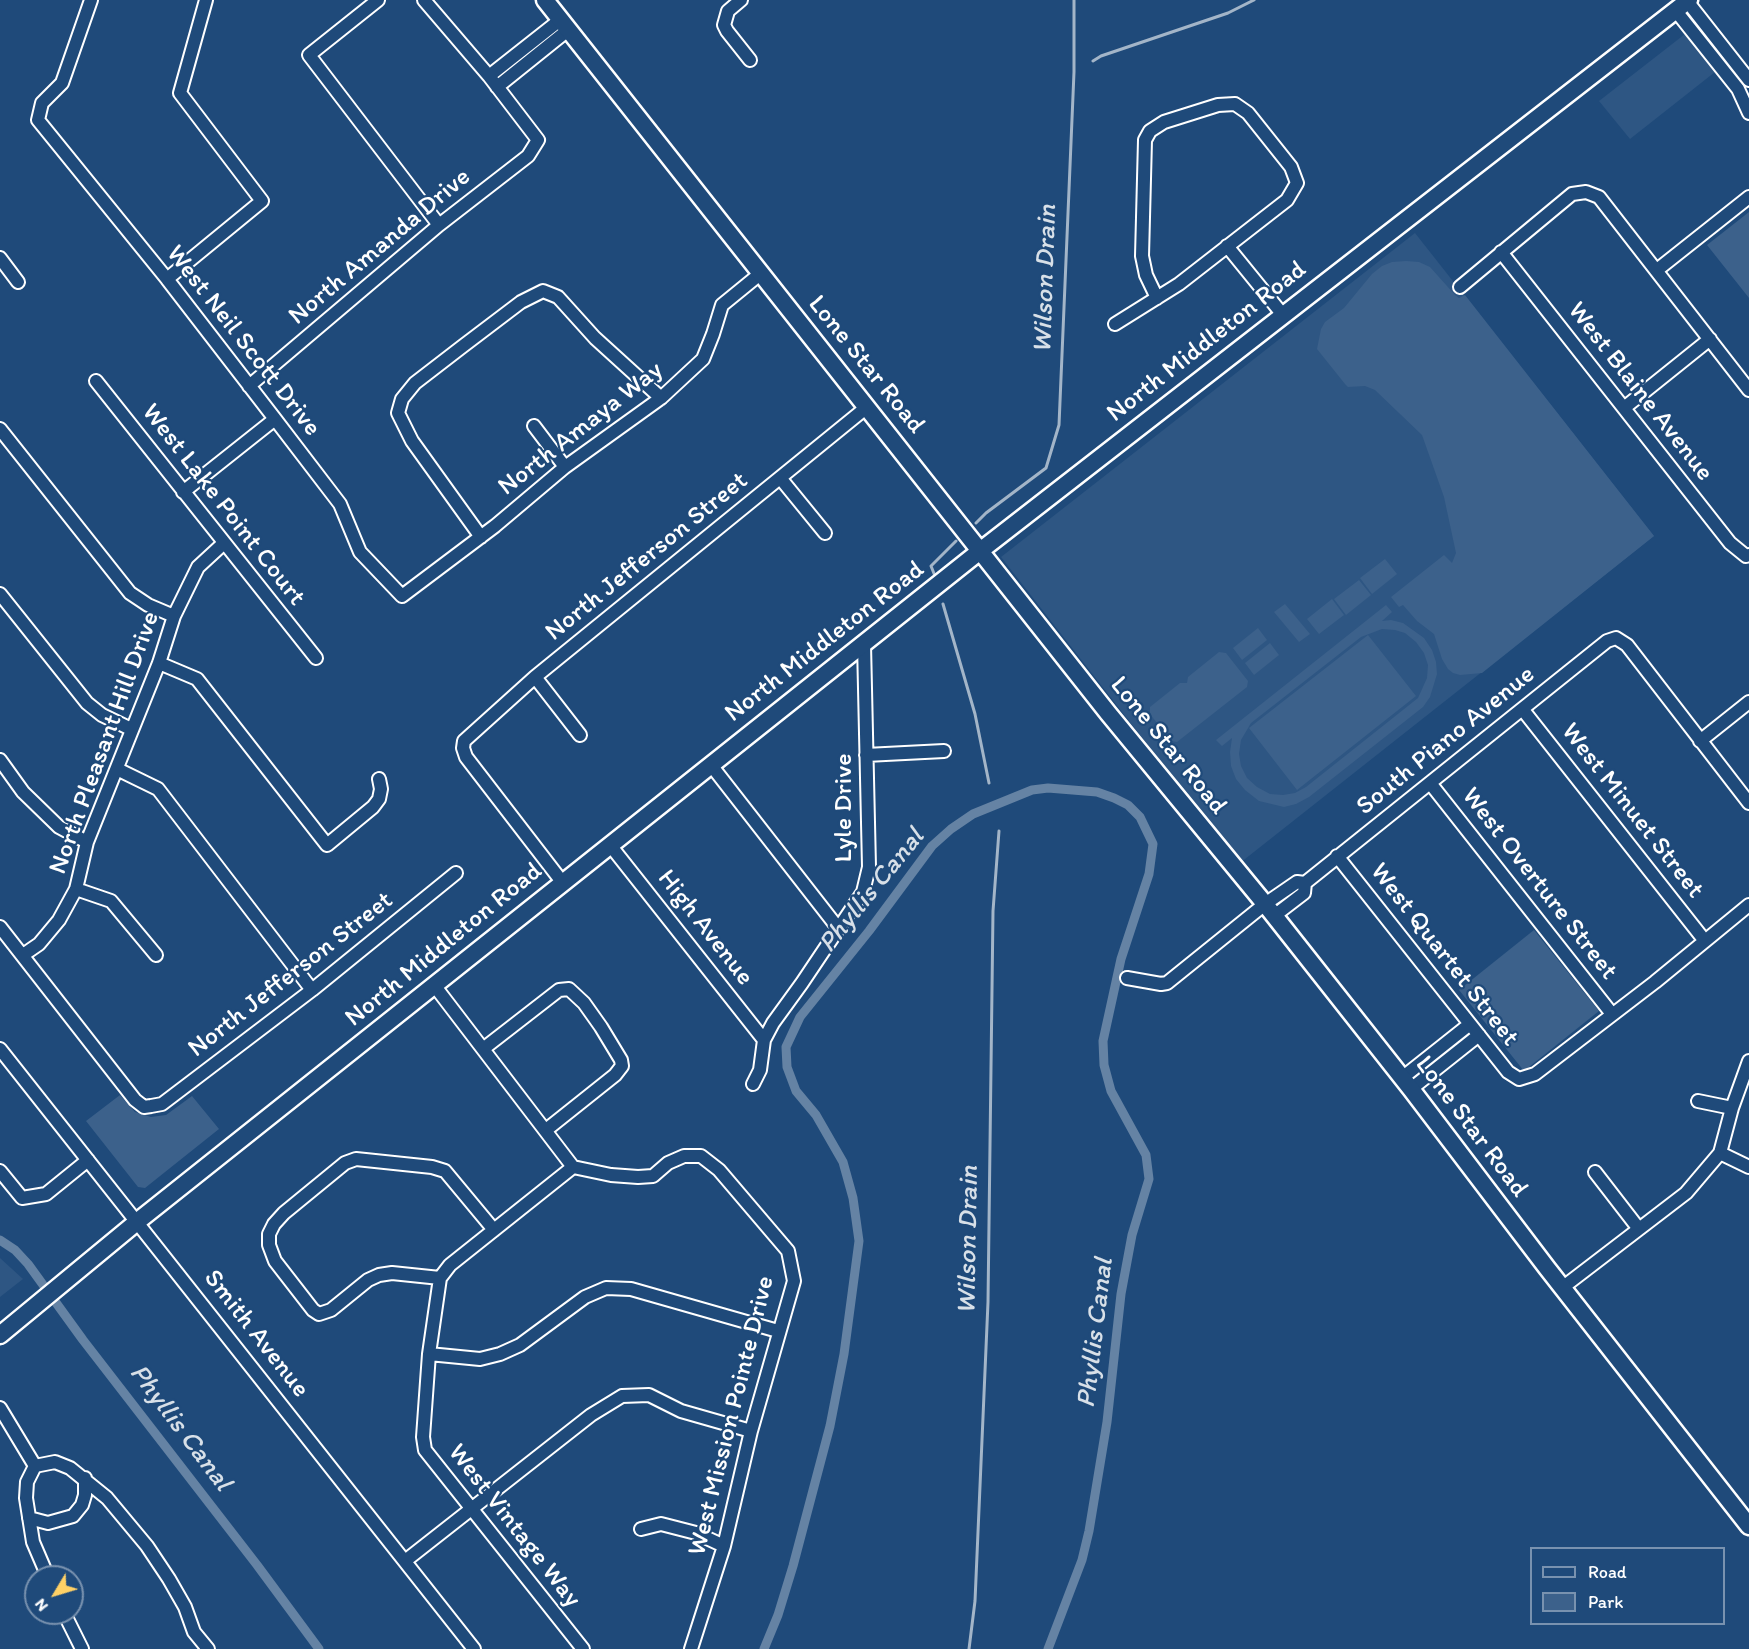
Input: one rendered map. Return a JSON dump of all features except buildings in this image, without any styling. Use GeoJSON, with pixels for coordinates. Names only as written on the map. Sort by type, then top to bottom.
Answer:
{"type":"FeatureCollection","features":[{"type":"Feature","properties":{"kind":"main road","name":"Lone Star Road"},"geometry":{"type":"LineString","coordinates":[[545,0],[1108,713],[1269,910],[1406,1083],[1749,1526]]}},
{"type":"Feature","properties":{"kind":"main road","name":"North Middleton Road"},"geometry":{"type":"LineString","coordinates":[[0,1335],[138,1221],[980,551],[1684,4]]}},
{"type":"Feature","properties":{"kind":"street","name":"West Neil Scott Drive"},"geometry":{"type":"LineString","coordinates":[[91,0],[62,83],[42,103],[38,120],[167,279],[275,419],[340,504],[360,552],[402,596]]}},
{"type":"Feature","properties":{"kind":"street"},"geometry":{"type":"LineString","coordinates":[[167,279],[262,201],[180,93],[206,0]]}},
{"type":"Feature","properties":{"kind":"street"},"geometry":{"type":"LineString","coordinates":[[378,0],[309,54],[439,225]]}},
{"type":"Feature","properties":{"kind":"street"},"geometry":{"type":"LineString","coordinates":[[424,0],[497,87],[564,25]]}},
{"type":"Feature","properties":{"kind":"street"},"geometry":{"type":"LineString","coordinates":[[741,0],[728,11],[724,25],[750,60]]}},
{"type":"Feature","properties":{"kind":"street"},"geometry":{"type":"LineString","coordinates":[[1684,4],[1749,80]]}},
{"type":"Feature","properties":{"kind":"street"},"geometry":{"type":"LineString","coordinates":[[1684,4],[1738,89],[1749,113]]}},
{"type":"Feature","properties":{"kind":"street"},"geometry":{"type":"LineString","coordinates":[[489,76],[564,25]]}},
{"type":"Feature","properties":{"kind":"street","name":"North Amanda Drive"},"geometry":{"type":"LineString","coordinates":[[249,386],[439,225],[528,156],[538,140],[497,87]]}},
{"type":"Feature","properties":{"kind":"street"},"geometry":{"type":"LineString","coordinates":[[1114,324],[1157,298],[1179,284],[1287,200],[1297,183],[1291,167],[1284,158],[1248,113],[1235,104],[1218,105],[1164,122],[1150,131],[1145,140],[1142,256],[1146,275],[1157,298]]}},
{"type":"Feature","properties":{"kind":"street"},"geometry":{"type":"LineString","coordinates":[[1460,287],[1572,194],[1586,192],[1599,197],[1749,390]]}},
{"type":"Feature","properties":{"kind":"street"},"geometry":{"type":"LineString","coordinates":[[1657,270],[1749,197]]}},
{"type":"Feature","properties":{"kind":"street"},"geometry":{"type":"LineString","coordinates":[[1227,246],[1283,315]]}},
{"type":"Feature","properties":{"kind":"street","name":"West Blaine Avenue"},"geometry":{"type":"LineString","coordinates":[[1501,252],[1730,543],[1747,556]]}},
{"type":"Feature","properties":{"kind":"street"},"geometry":{"type":"LineString","coordinates":[[0,258],[18,282]]}},
{"type":"Feature","properties":{"kind":"street","name":"North Amaya Way"},"geometry":{"type":"LineString","coordinates":[[402,596],[481,537],[565,467],[661,398],[703,359],[722,305],[760,274]]}},
{"type":"Feature","properties":{"kind":"street"},"geometry":{"type":"LineString","coordinates":[[481,537],[412,441],[398,413],[402,399],[415,383],[521,302],[543,291],[558,297],[595,338],[661,398]]}},
{"type":"Feature","properties":{"kind":"street"},"geometry":{"type":"LineString","coordinates":[[1624,408],[1710,339]]}},
{"type":"Feature","properties":{"kind":"street","name":"West Lake Point Court"},"geometry":{"type":"LineString","coordinates":[[96,381],[316,658]]}},
{"type":"Feature","properties":{"kind":"street","name":"North Jefferson Street"},"geometry":{"type":"LineString","coordinates":[[563,883],[466,757],[463,748],[464,741],[481,723],[535,677],[867,407]]}},
{"type":"Feature","properties":{"kind":"street"},"geometry":{"type":"LineString","coordinates":[[183,492],[275,419]]}},
{"type":"Feature","properties":{"kind":"street"},"geometry":{"type":"LineString","coordinates":[[534,426],[565,467]]}},
{"type":"Feature","properties":{"kind":"street"},"geometry":{"type":"LineString","coordinates":[[0,429],[130,593],[148,605],[174,616]]}},
{"type":"Feature","properties":{"kind":"street"},"geometry":{"type":"LineString","coordinates":[[781,479],[825,532]]}},
{"type":"Feature","properties":{"kind":"street","name":"North Pleasant Hill Drive"},"geometry":{"type":"LineString","coordinates":[[23,955],[39,944],[59,920],[76,889],[87,842],[159,663],[174,616],[198,567],[224,543]]}},
{"type":"Feature","properties":{"kind":"street"},"geometry":{"type":"LineString","coordinates":[[0,594],[87,703],[102,715],[131,729]]}},
{"type":"Feature","properties":{"kind":"street","name":"South Piano Avenue"},"geometry":{"type":"LineString","coordinates":[[1126,978],[1167,983],[1269,910],[1297,882],[1305,883],[1607,641],[1616,638],[1627,645],[1701,741]]}},
{"type":"Feature","properties":{"kind":"street","name":"Lyle Drive"},"geometry":{"type":"LineString","coordinates":[[753,1084],[760,1070],[764,1040],[772,1023],[862,892],[869,867],[864,644]]}},
{"type":"Feature","properties":{"kind":"street"},"geometry":{"type":"LineString","coordinates":[[159,663],[196,679],[327,844],[373,807],[379,799],[381,789],[379,778]]}},
{"type":"Feature","properties":{"kind":"street"},"geometry":{"type":"LineString","coordinates":[[535,677],[580,735]]}},
{"type":"Feature","properties":{"kind":"street"},"geometry":{"type":"LineString","coordinates":[[1749,702],[1701,741],[1749,803]]}},
{"type":"Feature","properties":{"kind":"street","name":"West Minuet Street"},"geometry":{"type":"LineString","coordinates":[[1523,710],[1705,941]]}},
{"type":"Feature","properties":{"kind":"street"},"geometry":{"type":"LineString","coordinates":[[866,755],[944,751]]}},
{"type":"Feature","properties":{"kind":"street"},"geometry":{"type":"LineString","coordinates":[[0,760],[23,792],[60,826],[87,842]]}},
{"type":"Feature","properties":{"kind":"street"},"geometry":{"type":"LineString","coordinates":[[711,765],[838,928]]}},
{"type":"Feature","properties":{"kind":"street"},"geometry":{"type":"LineString","coordinates":[[117,769],[158,789],[312,990]]}},
{"type":"Feature","properties":{"kind":"street","name":"West Overture Street"},"geometry":{"type":"LineString","coordinates":[[1430,783],[1612,1014]]}},
{"type":"Feature","properties":{"kind":"street","name":"High Avenue"},"geometry":{"type":"LineString","coordinates":[[610,845],[764,1040]]}},
{"type":"Feature","properties":{"kind":"street","name":"West Quartet Street"},"geometry":{"type":"LineString","coordinates":[[1338,856],[1508,1072],[1519,1079],[1535,1074],[1612,1014]]}},
{"type":"Feature","properties":{"kind":"street","name":"North Jefferson Street"},"geometry":{"type":"LineString","coordinates":[[23,955],[135,1100],[144,1107],[162,1104],[312,990],[456,873]]}},
{"type":"Feature","properties":{"kind":"street"},"geometry":{"type":"LineString","coordinates":[[76,889],[111,901],[156,956]]}},
{"type":"Feature","properties":{"kind":"street"},"geometry":{"type":"LineString","coordinates":[[1612,1014],[1749,905]]}},
{"type":"Feature","properties":{"kind":"street"},"geometry":{"type":"LineString","coordinates":[[0,927],[23,955]]}},
{"type":"Feature","properties":{"kind":"street"},"geometry":{"type":"LineString","coordinates":[[434,985],[573,1167],[494,1230],[450,1265],[440,1278],[392,1273],[378,1275],[368,1280],[331,1310],[319,1314],[313,1310],[275,1261],[269,1245],[274,1224],[284,1213],[345,1163],[356,1159],[432,1167],[445,1171],[494,1230]]}},
{"type":"Feature","properties":{"kind":"street"},"geometry":{"type":"LineString","coordinates":[[483,1049],[558,990],[569,989],[584,1003],[621,1060],[622,1066],[615,1075],[546,1130]]}},
{"type":"Feature","properties":{"kind":"street"},"geometry":{"type":"LineString","coordinates":[[1406,1083],[1470,1024]]}},
{"type":"Feature","properties":{"kind":"street"},"geometry":{"type":"LineString","coordinates":[[1406,1083],[1479,1035]]}},
{"type":"Feature","properties":{"kind":"street","name":"Smith Avenue"},"geometry":{"type":"LineString","coordinates":[[0,1048],[474,1649]]}},
{"type":"Feature","properties":{"kind":"street"},"geometry":{"type":"LineString","coordinates":[[1562,1287],[1686,1192],[1720,1153],[1732,1108],[1749,1061]]}},
{"type":"Feature","properties":{"kind":"street"},"geometry":{"type":"LineString","coordinates":[[1698,1101],[1732,1108]]}},
{"type":"Feature","properties":{"kind":"street"},"geometry":{"type":"LineString","coordinates":[[1720,1153],[1749,1167]]}},
{"type":"Feature","properties":{"kind":"street","name":"West Mission Pointe Drive"},"geometry":{"type":"LineString","coordinates":[[573,1167],[611,1175],[653,1176],[668,1163],[684,1156],[701,1156],[719,1170],[788,1251],[794,1281],[750,1431],[724,1546],[691,1649]]}},
{"type":"Feature","properties":{"kind":"street"},"geometry":{"type":"LineString","coordinates":[[0,1171],[22,1198],[46,1194],[88,1160]]}},
{"type":"Feature","properties":{"kind":"street"},"geometry":{"type":"LineString","coordinates":[[1595,1172],[1639,1229]]}},
{"type":"Feature","properties":{"kind":"street","name":"West Vintage Way"},"geometry":{"type":"LineString","coordinates":[[440,1278],[429,1354],[423,1437],[425,1450],[583,1649]]}},
{"type":"Feature","properties":{"kind":"street"},"geometry":{"type":"LineString","coordinates":[[429,1354],[480,1359],[500,1354],[520,1345],[585,1297],[606,1288],[631,1289],[778,1330]]}},
{"type":"Feature","properties":{"kind":"street"},"geometry":{"type":"LineString","coordinates":[[405,1561],[591,1415],[622,1396],[649,1395],[681,1411],[750,1431]]}},
{"type":"Feature","properties":{"kind":"street"},"geometry":{"type":"LineString","coordinates":[[0,1408],[35,1466]]}},
{"type":"Feature","properties":{"kind":"street"},"geometry":{"type":"LineString","coordinates":[[35,1466],[55,1462],[70,1468],[108,1498],[147,1546],[169,1578],[185,1607],[194,1632],[208,1649]]}},
{"type":"Feature","properties":{"kind":"street"},"geometry":{"type":"LineString","coordinates":[[35,1466],[27,1482],[26,1498],[33,1542],[43,1565]]}},
{"type":"Feature","properties":{"kind":"street"},"geometry":{"type":"LineString","coordinates":[[29,1518],[48,1523],[73,1516],[82,1505],[85,1495],[85,1478]]}},
{"type":"Feature","properties":{"kind":"street"},"geometry":{"type":"LineString","coordinates":[[640,1529],[661,1524],[696,1533],[724,1546]]}},
{"type":"Feature","properties":{"kind":"street"},"geometry":{"type":"LineString","coordinates":[[70,1625],[82,1649]]}},
{"type":"Feature","properties":{"kind":"shaded area"},"geometry":{"type":"Polygon","coordinates":[[[1685,34],[1715,72],[1630,139],[1599,101],[1685,34]]]}},
{"type":"Feature","properties":{"kind":"shaded area"},"geometry":{"type":"Polygon","coordinates":[[[1415,233],[1654,536],[1240,863],[1001,557],[1415,233]]]}},
{"type":"Feature","properties":{"kind":"shaded area"},"geometry":{"type":"Polygon","coordinates":[[[0,1258],[23,1279],[0,1297],[0,1258]]]}},
{"type":"Feature","properties":{"kind":"green space"},"geometry":{"type":"Polygon","coordinates":[[[1749,212],[1749,298],[1707,245],[1749,212]]]}},
{"type":"Feature","properties":{"kind":"green space"},"geometry":{"type":"Polygon","coordinates":[[[1392,262],[1419,262],[1430,267],[1455,295],[1459,298],[1465,295],[1654,536],[1482,673],[1460,675],[1448,669],[1442,659],[1434,634],[1417,621],[1403,605],[1399,607],[1391,597],[1444,555],[1452,563],[1456,553],[1444,497],[1422,435],[1375,390],[1365,386],[1348,387],[1317,349],[1321,329],[1325,322],[1344,308],[1372,274],[1392,262]]]}},
{"type":"Feature","properties":{"kind":"green space"},"geometry":{"type":"Polygon","coordinates":[[[1385,559],[1397,574],[1372,594],[1360,578],[1385,559]]]}},
{"type":"Feature","properties":{"kind":"green space"},"geometry":{"type":"Polygon","coordinates":[[[1359,580],[1371,595],[1346,615],[1334,599],[1359,580]]]}},
{"type":"Feature","properties":{"kind":"green space"},"geometry":{"type":"Polygon","coordinates":[[[1332,599],[1344,615],[1319,634],[1307,619],[1332,599]]]}},
{"type":"Feature","properties":{"kind":"green space"},"geometry":{"type":"Polygon","coordinates":[[[1285,604],[1310,634],[1299,642],[1274,612],[1285,604]]]}},
{"type":"Feature","properties":{"kind":"green space"},"geometry":{"type":"Polygon","coordinates":[[[1386,605],[1392,612],[1382,621],[1391,620],[1403,623],[1424,638],[1432,650],[1437,674],[1430,697],[1423,707],[1309,797],[1296,804],[1284,807],[1259,801],[1245,790],[1236,779],[1231,766],[1232,738],[1222,746],[1216,740],[1386,605]],[[1382,629],[1361,637],[1251,723],[1241,740],[1239,754],[1241,766],[1247,778],[1270,794],[1295,793],[1306,787],[1418,698],[1427,678],[1428,665],[1424,653],[1405,633],[1382,629]]]}},
{"type":"Feature","properties":{"kind":"green space"},"geometry":{"type":"Polygon","coordinates":[[[1258,628],[1267,640],[1242,660],[1233,648],[1258,628]]]}},
{"type":"Feature","properties":{"kind":"green space"},"geometry":{"type":"Polygon","coordinates":[[[1368,635],[1416,696],[1297,790],[1249,728],[1368,635]]]}},
{"type":"Feature","properties":{"kind":"green space"},"geometry":{"type":"Polygon","coordinates":[[[1270,643],[1279,655],[1254,675],[1245,663],[1270,643]]]}},
{"type":"Feature","properties":{"kind":"green space"},"geometry":{"type":"Polygon","coordinates":[[[1219,652],[1226,653],[1248,681],[1247,687],[1177,742],[1171,741],[1150,714],[1150,707],[1180,683],[1187,683],[1188,677],[1219,652]]]}},
{"type":"Feature","properties":{"kind":"green space"},"geometry":{"type":"Polygon","coordinates":[[[1534,930],[1599,1011],[1524,1071],[1459,990],[1534,930]]]}},
{"type":"Feature","properties":{"kind":"green space"},"geometry":{"type":"Polygon","coordinates":[[[120,1095],[135,1112],[151,1117],[166,1115],[192,1096],[219,1129],[145,1188],[138,1187],[86,1121],[120,1095]]]}},
{"type":"Feature","properties":{"kind":"waterway","name":"Wilson Drain"},"geometry":{"type":"LineString","coordinates":[[976,523],[1046,468],[1059,425],[1074,72],[1074,0]]}},
{"type":"Feature","properties":{"kind":"waterway"},"geometry":{"type":"LineString","coordinates":[[1093,61],[1101,56],[1228,13],[1254,0]]}},
{"type":"Feature","properties":{"kind":"waterway","name":"Wilson Drain"},"geometry":{"type":"LineString","coordinates":[[935,576],[931,566],[956,541]]}},
{"type":"Feature","properties":{"kind":"waterway","name":"Wilson Drain"},"geometry":{"type":"LineString","coordinates":[[943,604],[975,714],[989,783]]}},
{"type":"Feature","properties":{"kind":"waterway","name":"Phyllis Canal"},"geometry":{"type":"LineString","coordinates":[[764,1649],[778,1615],[793,1566],[830,1426],[844,1354],[859,1241],[853,1198],[843,1162],[816,1115],[796,1091],[787,1067],[786,1047],[800,1017],[869,931],[932,846],[973,814],[1032,790],[1048,788],[1097,792],[1128,805],[1140,817],[1153,844],[1149,874],[1121,959],[1103,1041],[1104,1065],[1111,1091],[1146,1155],[1149,1179],[1132,1235],[1121,1294],[1107,1422],[1089,1531],[1082,1560],[1048,1649]]}},
{"type":"Feature","properties":{"kind":"waterway","name":"Wilson Drain"},"geometry":{"type":"LineString","coordinates":[[969,1649],[975,1601],[988,1302],[993,911],[999,831]]}},
{"type":"Feature","properties":{"kind":"waterway","name":"Phyllis Canal"},"geometry":{"type":"LineString","coordinates":[[0,1240],[15,1250],[28,1264],[83,1340],[319,1649]]}}]}
